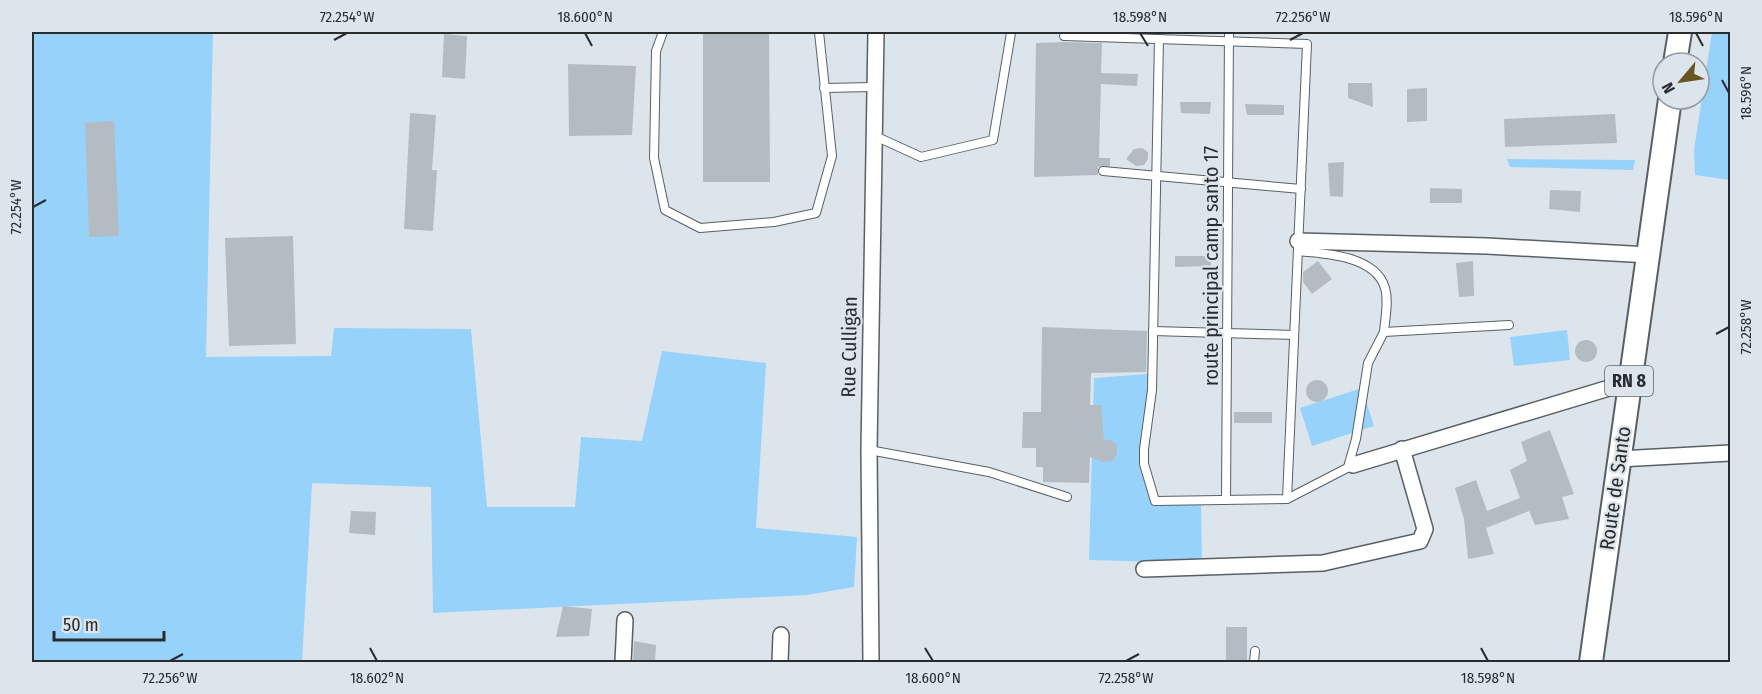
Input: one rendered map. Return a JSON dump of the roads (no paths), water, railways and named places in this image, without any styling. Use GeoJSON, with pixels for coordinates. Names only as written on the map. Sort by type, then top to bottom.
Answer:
{"type":"FeatureCollection","features":[{"type":"Feature","properties":{"kind":"main road"},"geometry":{"type":"LineString","coordinates":[[1677,51],[1680,32]]}},
{"type":"Feature","properties":{"kind":"main road","name":"Route de Santo"},"geometry":{"type":"LineString","coordinates":[[1591,663],[1668,111]]}},
{"type":"Feature","properties":{"kind":"street","name":"Rue Culligan"},"geometry":{"type":"LineString","coordinates":[[871,663],[869,450],[875,136],[873,87],[876,32]]}},
{"type":"Feature","properties":{"kind":"street"},"geometry":{"type":"LineString","coordinates":[[1298,246],[1473,245],[1649,255]]}},
{"type":"Feature","properties":{"kind":"street"},"geometry":{"type":"LineString","coordinates":[[1351,467],[1402,449],[1629,382]]}},
{"type":"Feature","properties":{"kind":"street"},"geometry":{"type":"LineString","coordinates":[[1144,569],[1323,563],[1420,541],[1425,529],[1402,449]]}},
{"type":"Feature","properties":{"kind":"street"},"geometry":{"type":"LineString","coordinates":[[1619,459],[1731,453]]}},
{"type":"Feature","properties":{"kind":"street"},"geometry":{"type":"LineString","coordinates":[[623,663],[625,620]]}},
{"type":"Feature","properties":{"kind":"street"},"geometry":{"type":"LineString","coordinates":[[780,663],[782,635]]}},
{"type":"Feature","properties":{"kind":"lane"},"geometry":{"type":"LineString","coordinates":[[663,32],[656,51],[654,158],[665,210],[700,228],[774,222],[816,213],[832,156],[819,32]]}},
{"type":"Feature","properties":{"kind":"lane","name":"route principal camp santo 17"},"geometry":{"type":"LineString","coordinates":[[1226,500],[1229,32]]}},
{"type":"Feature","properties":{"kind":"lane"},"geometry":{"type":"LineString","coordinates":[[875,136],[921,157],[993,140],[1011,33]]}},
{"type":"Feature","properties":{"kind":"lane"},"geometry":{"type":"LineString","coordinates":[[1064,36],[1307,44],[1287,500]]}},
{"type":"Feature","properties":{"kind":"lane"},"geometry":{"type":"LineString","coordinates":[[1159,39],[1152,390],[1144,449],[1144,464],[1155,501],[1287,500],[1351,467],[1368,363],[1384,332],[1386,293],[1379,276],[1354,260],[1298,246]]}},
{"type":"Feature","properties":{"kind":"lane"},"geometry":{"type":"LineString","coordinates":[[824,88],[873,87]]}},
{"type":"Feature","properties":{"kind":"lane"},"geometry":{"type":"LineString","coordinates":[[1103,171],[1301,189]]}},
{"type":"Feature","properties":{"kind":"lane"},"geometry":{"type":"LineString","coordinates":[[1384,332],[1509,325]]}},
{"type":"Feature","properties":{"kind":"lane"},"geometry":{"type":"LineString","coordinates":[[1153,331],[1294,335]]}},
{"type":"Feature","properties":{"kind":"lane"},"geometry":{"type":"LineString","coordinates":[[869,450],[989,472],[1067,497]]}},
{"type":"Feature","properties":{"kind":"lane"},"geometry":{"type":"LineString","coordinates":[[1254,663],[1255,651]]}}]}
